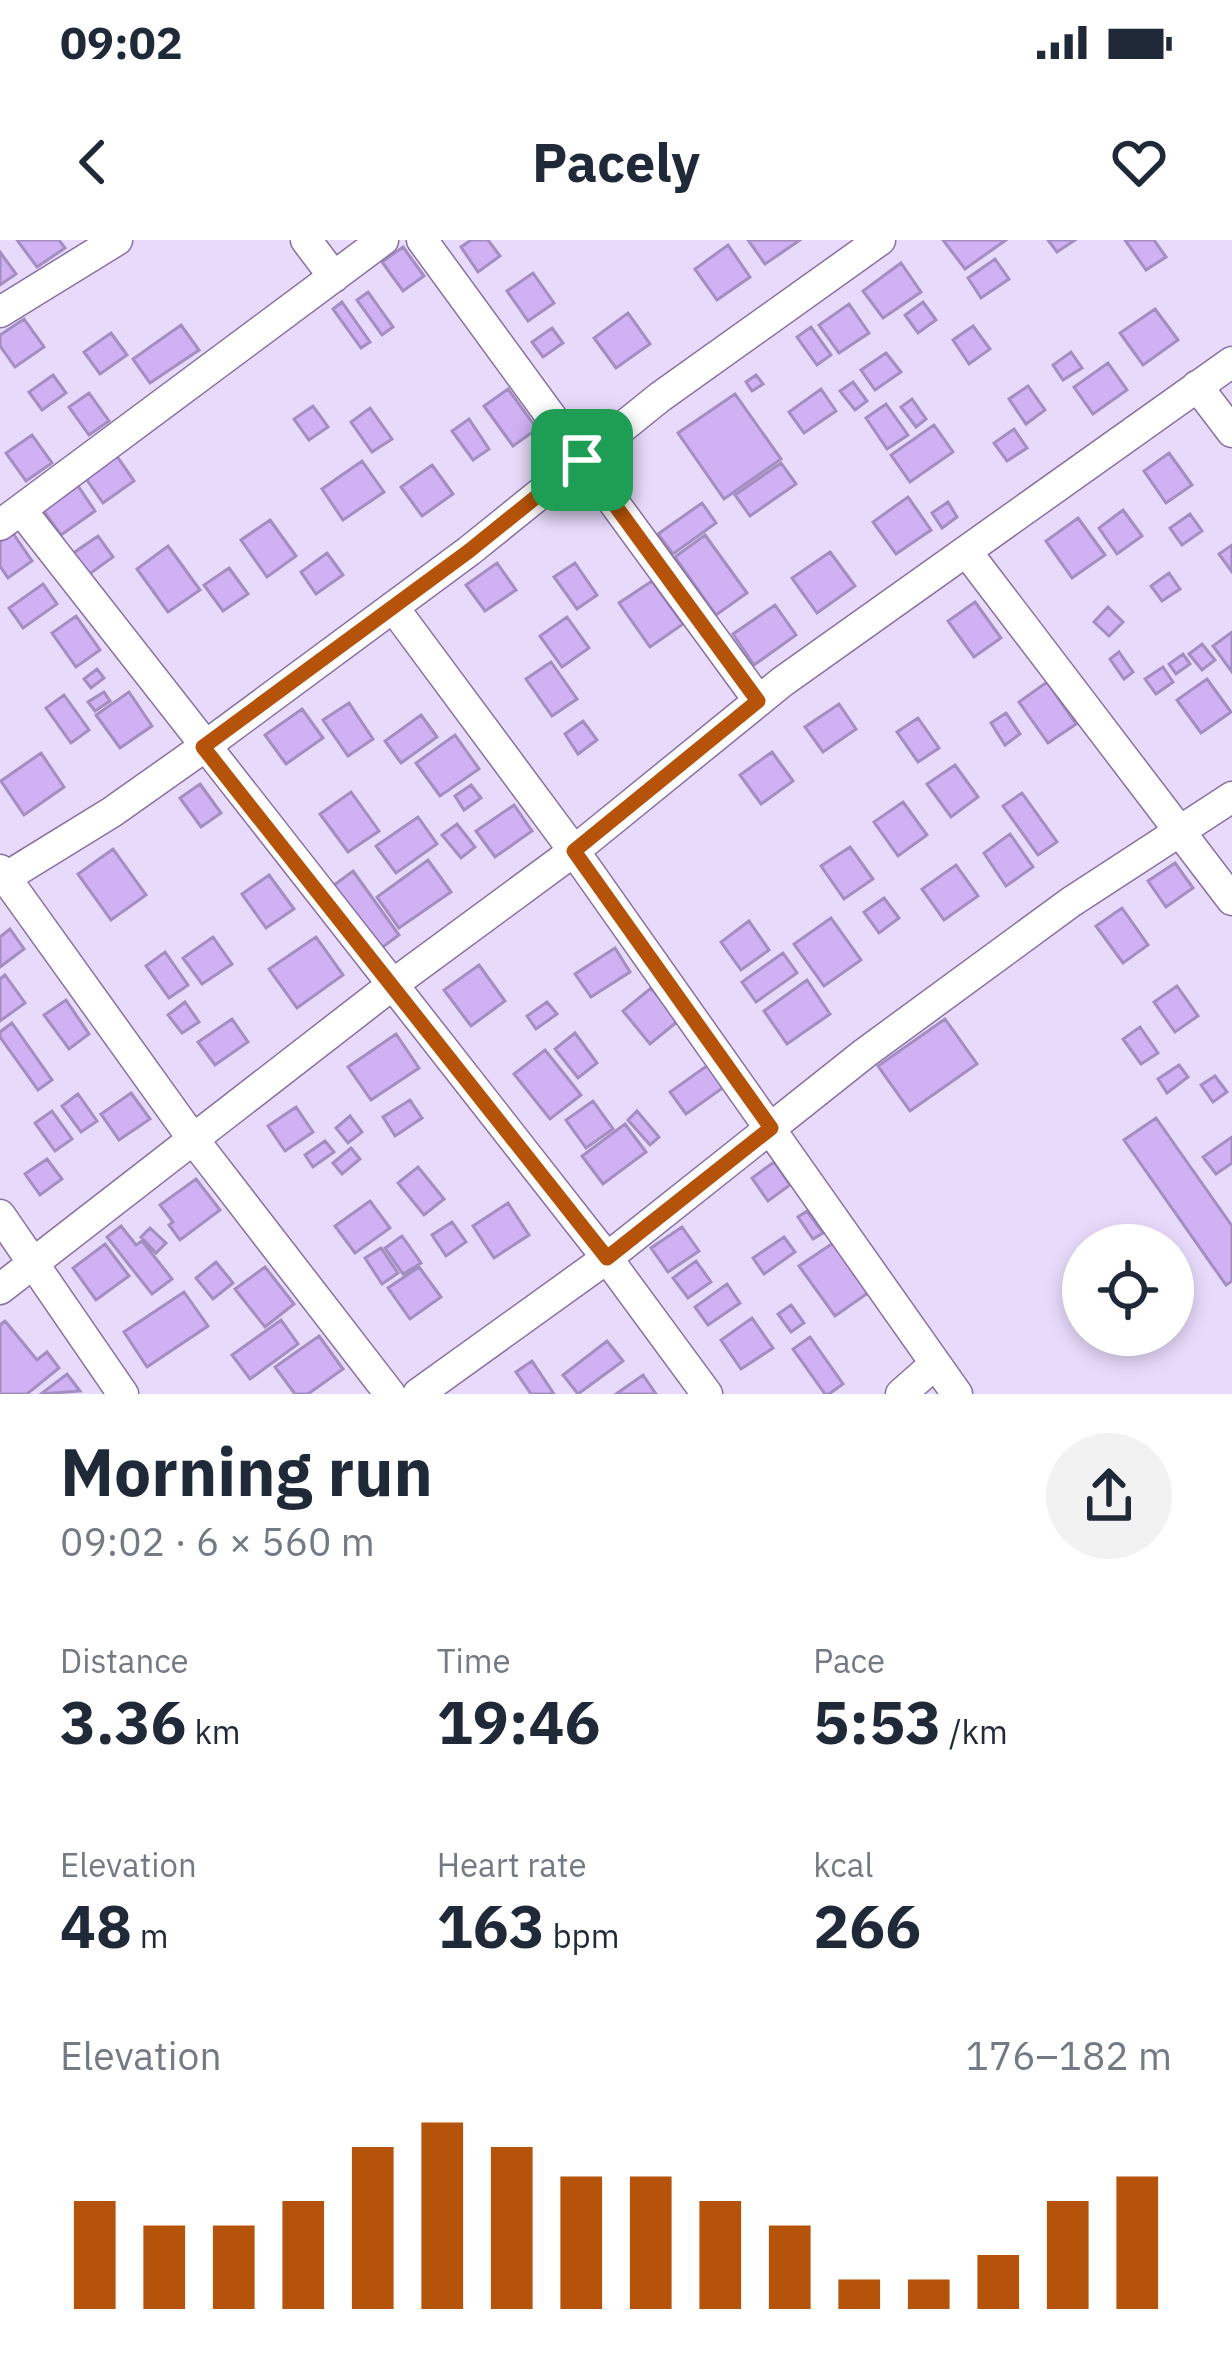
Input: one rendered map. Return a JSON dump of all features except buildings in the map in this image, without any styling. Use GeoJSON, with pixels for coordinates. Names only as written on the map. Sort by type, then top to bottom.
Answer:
{"type":"FeatureCollection","features":[{"type":"Feature","properties":{"kind":"street"},"geometry":{"type":"LineString","coordinates":[[0,312],[117,240]]}},
{"type":"Feature","properties":{"kind":"street"},"geometry":{"type":"LineString","coordinates":[[306,240],[334,277]]}},
{"type":"Feature","properties":{"kind":"street"},"geometry":{"type":"LineString","coordinates":[[383,240],[10,517],[203,747],[392,985],[607,1258],[706,1394]]}},
{"type":"Feature","properties":{"kind":"street"},"geometry":{"type":"LineString","coordinates":[[422,240],[758,701]]}},
{"type":"Feature","properties":{"kind":"street"},"geometry":{"type":"LineString","coordinates":[[390,1394],[194,1139],[2,876],[112,812],[203,747],[394,607],[660,398],[880,240]]}},
{"type":"Feature","properties":{"kind":"street"},"geometry":{"type":"LineString","coordinates":[[0,1288],[392,985],[574,851],[758,701],[1232,362]]}},
{"type":"Feature","properties":{"kind":"street"},"geometry":{"type":"LineString","coordinates":[[1197,386],[1232,432]]}},
{"type":"Feature","properties":{"kind":"street"},"geometry":{"type":"LineString","coordinates":[[966,551],[1232,900]]}},
{"type":"Feature","properties":{"kind":"street"},"geometry":{"type":"LineString","coordinates":[[394,607],[574,851],[957,1394]]}},
{"type":"Feature","properties":{"kind":"street"},"geometry":{"type":"LineString","coordinates":[[418,1394],[607,1258],[1071,902],[1232,797]]}},
{"type":"Feature","properties":{"kind":"street"},"geometry":{"type":"LineString","coordinates":[[0,1215],[123,1394]]}},
{"type":"Feature","properties":{"kind":"street"},"geometry":{"type":"LineString","coordinates":[[901,1394],[934,1364]]}},
{"type":"Feature","properties":{"kind":"route"},"geometry":{"type":"LineString","coordinates":[[582,460],[758,701],[574,851],[771,1128],[607,1258],[203,747],[469,551],[582,460]]}}]}
